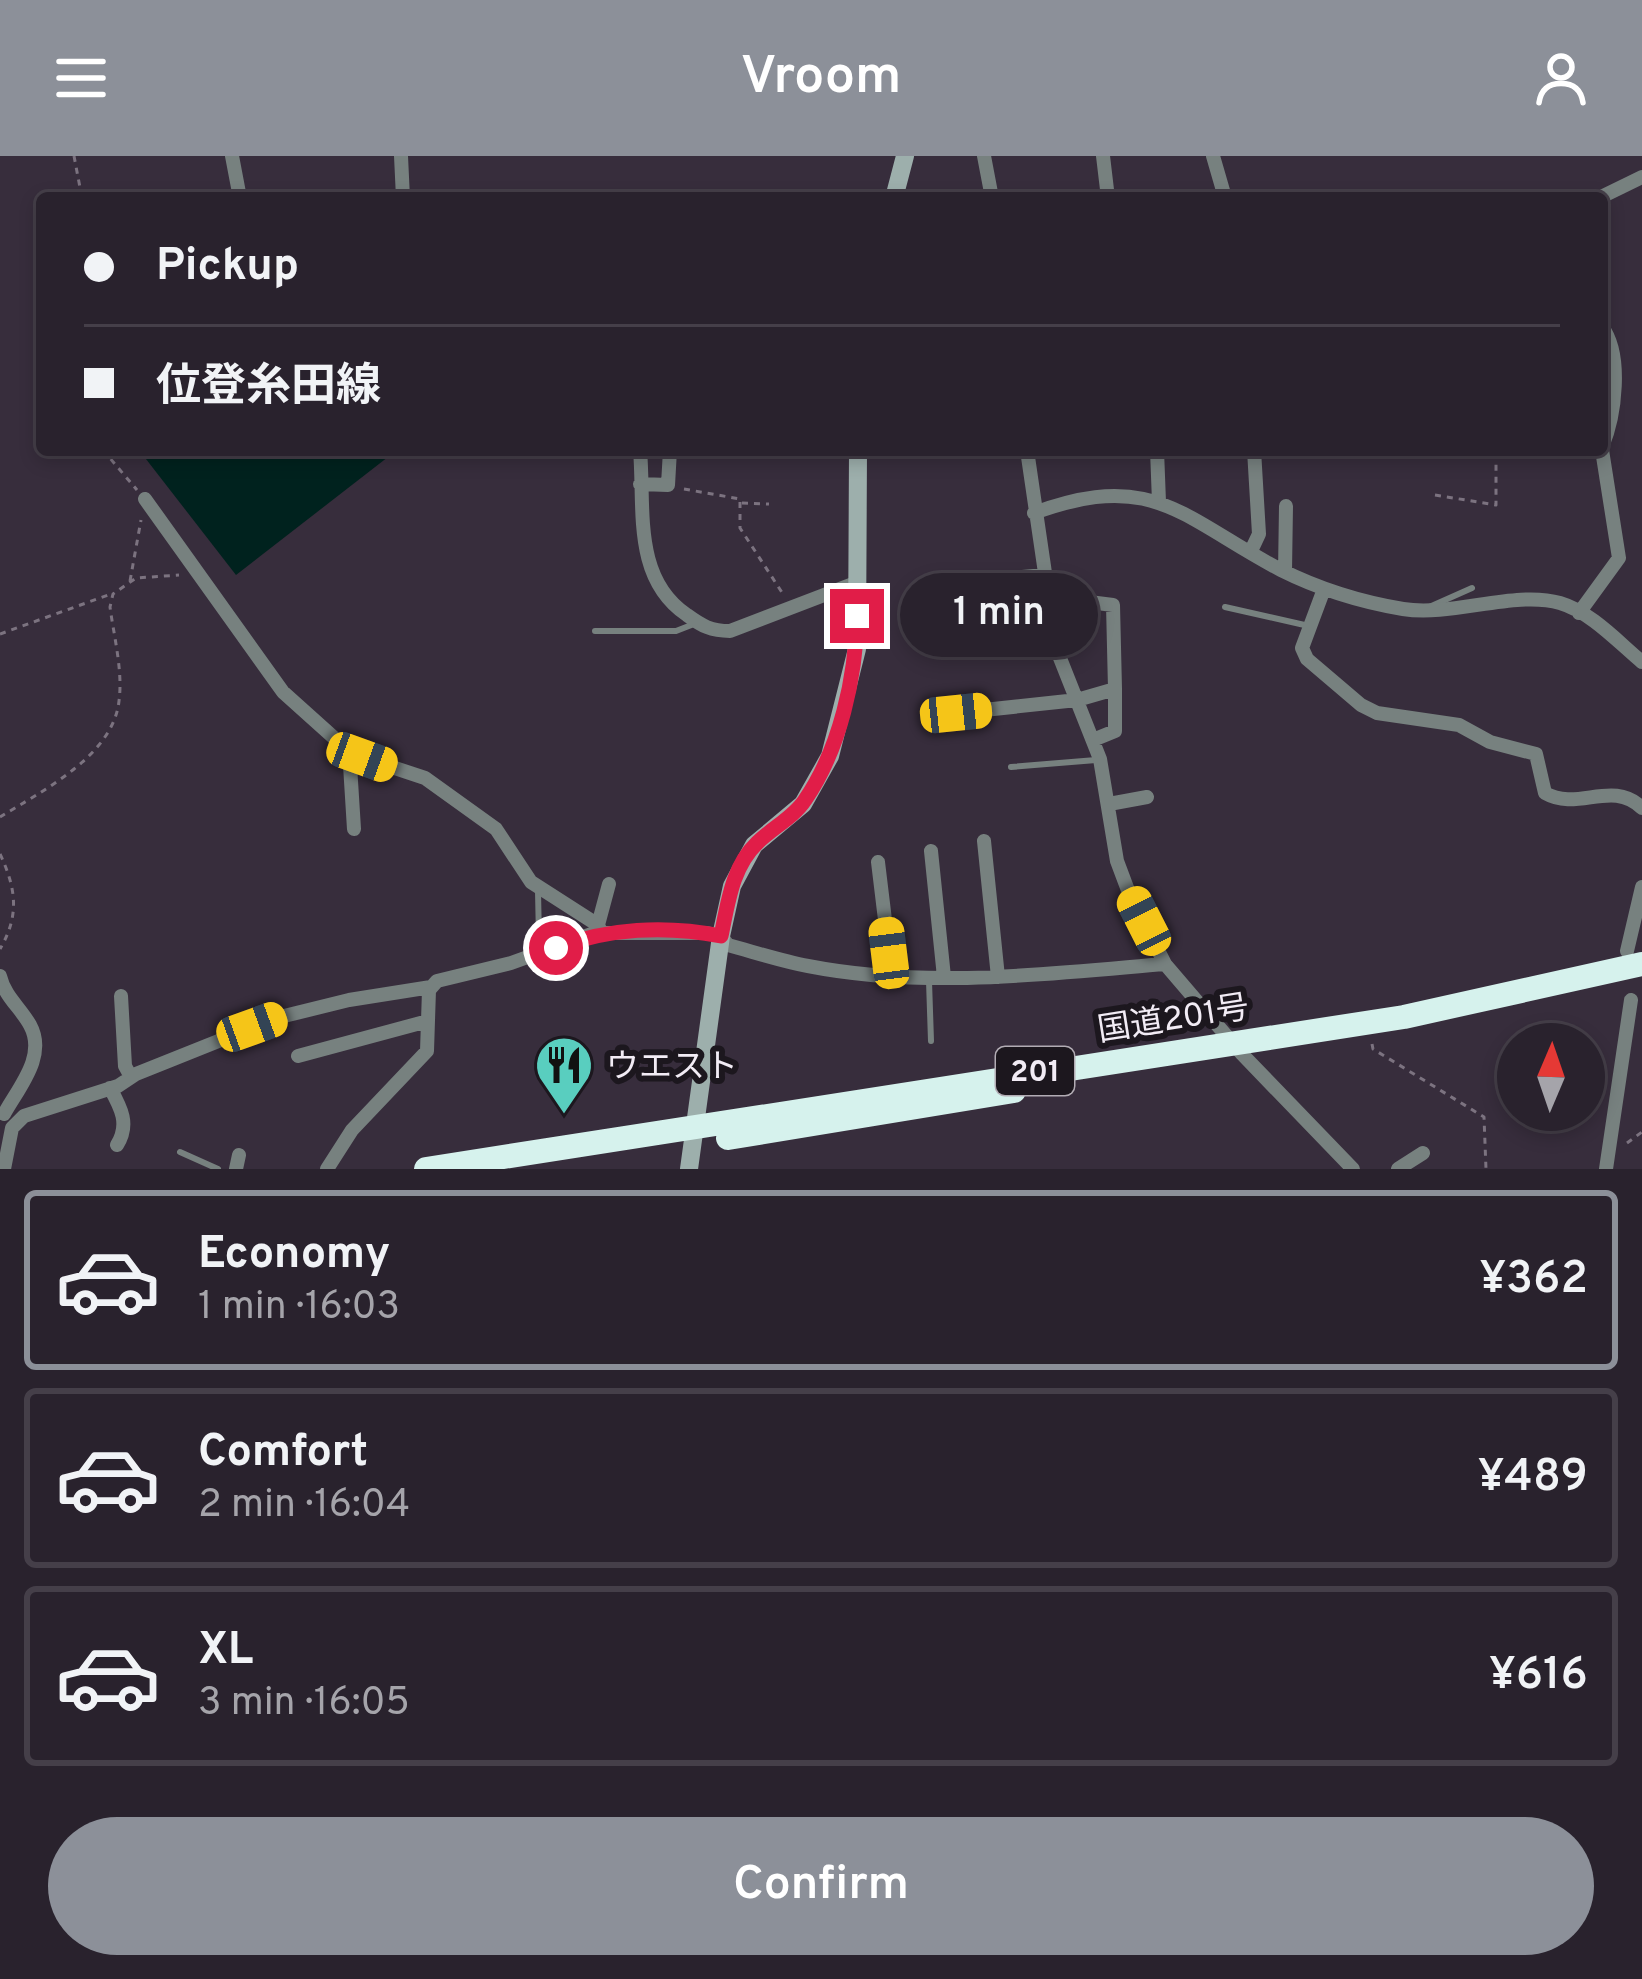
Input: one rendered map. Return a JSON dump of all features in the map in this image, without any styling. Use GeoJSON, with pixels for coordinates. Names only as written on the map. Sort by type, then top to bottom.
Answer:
{"type":"FeatureCollection","features":[{"type":"Feature","properties":{"kind":"highway","name":"国道201号"},"geometry":{"type":"LineString","coordinates":[[426,1169],[695,1135],[1237,1047],[1404,1017],[1635,958]]}},
{"type":"Feature","properties":{"kind":"highway","name":"国道201号"},"geometry":{"type":"LineString","coordinates":[[1237,1047],[1372,1036],[1636,990]]}},
{"type":"Feature","properties":{"kind":"highway","name":"国道201号"},"geometry":{"type":"LineString","coordinates":[[535,1169],[695,1135]]}},
{"type":"Feature","properties":{"kind":"main road"},"geometry":{"type":"LineString","coordinates":[[895,192],[904,156]]}},
{"type":"Feature","properties":{"kind":"main road"},"geometry":{"type":"LineString","coordinates":[[689,1169],[721,936],[740,865],[754,845],[803,804],[830,756],[857,649],[858,456]]}},
{"type":"Feature","properties":{"kind":"street"},"geometry":{"type":"LineString","coordinates":[[232,156],[239,192]]}},
{"type":"Feature","properties":{"kind":"street"},"geometry":{"type":"LineString","coordinates":[[401,156],[403,192]]}},
{"type":"Feature","properties":{"kind":"street"},"geometry":{"type":"LineString","coordinates":[[984,156],[991,192]]}},
{"type":"Feature","properties":{"kind":"street"},"geometry":{"type":"LineString","coordinates":[[1103,156],[1107,192]]}},
{"type":"Feature","properties":{"kind":"street"},"geometry":{"type":"LineString","coordinates":[[1213,156],[1223,192]]}},
{"type":"Feature","properties":{"kind":"street"},"geometry":{"type":"LineString","coordinates":[[1608,194],[1642,177]]}},
{"type":"Feature","properties":{"kind":"street"},"geometry":{"type":"LineString","coordinates":[[1608,341],[1612,423],[1608,433]]}},
{"type":"Feature","properties":{"kind":"street"},"geometry":{"type":"LineString","coordinates":[[640,456],[652,576],[659,592],[710,631],[730,631],[858,582]]}},
{"type":"Feature","properties":{"kind":"street"},"geometry":{"type":"LineString","coordinates":[[640,484],[668,485],[670,456]]}},
{"type":"Feature","properties":{"kind":"street"},"geometry":{"type":"LineString","coordinates":[[1028,456],[1056,648],[1100,759],[1117,861],[1165,964],[1353,1169]]}},
{"type":"Feature","properties":{"kind":"street"},"geometry":{"type":"LineString","coordinates":[[1157,456],[1159,502]]}},
{"type":"Feature","properties":{"kind":"street"},"geometry":{"type":"LineString","coordinates":[[1251,551],[1258,534],[1254,456]]}},
{"type":"Feature","properties":{"kind":"street"},"geometry":{"type":"LineString","coordinates":[[1579,613],[1619,557],[1603,456]]}},
{"type":"Feature","properties":{"kind":"street"},"geometry":{"type":"LineString","coordinates":[[1034,513],[1085,496],[1159,502],[1203,520],[1285,572],[1324,590],[1425,611],[1558,602],[1642,662]]}},
{"type":"Feature","properties":{"kind":"street"},"geometry":{"type":"LineString","coordinates":[[146,500],[284,692],[349,749],[425,778],[496,829],[538,888],[600,929]]}},
{"type":"Feature","properties":{"kind":"street"},"geometry":{"type":"LineString","coordinates":[[1285,572],[1286,506]]}},
{"type":"Feature","properties":{"kind":"street"},"geometry":{"type":"LineString","coordinates":[[937,584],[1045,575]]}},
{"type":"Feature","properties":{"kind":"street"},"geometry":{"type":"LineString","coordinates":[[1324,590],[1302,647],[1307,658],[1360,705],[1400,719],[1459,725],[1490,742],[1536,754],[1545,793],[1554,798],[1625,795],[1642,808]]}},
{"type":"Feature","properties":{"kind":"street"},"geometry":{"type":"LineString","coordinates":[[1049,597],[1114,605],[1115,731],[1093,740]]}},
{"type":"Feature","properties":{"kind":"street"},"geometry":{"type":"LineString","coordinates":[[956,713],[1077,700],[1115,689]]}},
{"type":"Feature","properties":{"kind":"street"},"geometry":{"type":"LineString","coordinates":[[349,749],[354,829]]}},
{"type":"Feature","properties":{"kind":"street"},"geometry":{"type":"LineString","coordinates":[[1108,804],[1147,797]]}},
{"type":"Feature","properties":{"kind":"street"},"geometry":{"type":"LineString","coordinates":[[984,841],[998,977]]}},
{"type":"Feature","properties":{"kind":"street"},"geometry":{"type":"LineString","coordinates":[[931,851],[937,977]]}},
{"type":"Feature","properties":{"kind":"street"},"geometry":{"type":"LineString","coordinates":[[878,862],[889,953],[887,975]]}},
{"type":"Feature","properties":{"kind":"street"},"geometry":{"type":"LineString","coordinates":[[600,929],[609,884]]}},
{"type":"Feature","properties":{"kind":"street"},"geometry":{"type":"LineString","coordinates":[[1635,958],[1642,887]]}},
{"type":"Feature","properties":{"kind":"street"},"geometry":{"type":"LineString","coordinates":[[7,1115],[110,1088],[276,1018],[431,987],[437,981],[545,952],[600,929],[721,936],[728,945],[809,967],[887,975],[998,977],[1165,964]]}},
{"type":"Feature","properties":{"kind":"street"},"geometry":{"type":"LineString","coordinates":[[0,976],[4,992],[30,1024],[35,1040],[35,1058],[7,1115],[4,1169]]}},
{"type":"Feature","properties":{"kind":"street"},"geometry":{"type":"LineString","coordinates":[[328,1169],[352,1130],[427,1051],[431,987]]}},
{"type":"Feature","properties":{"kind":"street"},"geometry":{"type":"LineString","coordinates":[[1606,1169],[1636,990]]}},
{"type":"Feature","properties":{"kind":"street"},"geometry":{"type":"LineString","coordinates":[[121,996],[125,1066],[130,1077]]}},
{"type":"Feature","properties":{"kind":"street"},"geometry":{"type":"LineString","coordinates":[[298,1056],[428,1021]]}},
{"type":"Feature","properties":{"kind":"street"},"geometry":{"type":"LineString","coordinates":[[110,1088],[124,1115],[124,1135],[117,1145]]}},
{"type":"Feature","properties":{"kind":"street"},"geometry":{"type":"LineString","coordinates":[[1398,1169],[1418,1160]]}},
{"type":"Feature","properties":{"kind":"lane"},"geometry":{"type":"LineString","coordinates":[[1425,611],[1429,603],[1472,587]]}},
{"type":"Feature","properties":{"kind":"lane"},"geometry":{"type":"LineString","coordinates":[[1225,608],[1309,626]]}},
{"type":"Feature","properties":{"kind":"lane"},"geometry":{"type":"LineString","coordinates":[[595,632],[676,631],[698,622]]}},
{"type":"Feature","properties":{"kind":"lane"},"geometry":{"type":"LineString","coordinates":[[1011,767],[1100,759]]}},
{"type":"Feature","properties":{"kind":"lane"},"geometry":{"type":"LineString","coordinates":[[538,888],[538,939],[545,952]]}},
{"type":"Feature","properties":{"kind":"lane"},"geometry":{"type":"LineString","coordinates":[[931,1041],[937,977]]}},
{"type":"Feature","properties":{"kind":"lane"},"geometry":{"type":"LineString","coordinates":[[180,1152],[218,1169]]}},
{"type":"Feature","properties":{"kind":"path"},"geometry":{"type":"LineString","coordinates":[[74,156],[81,192]]}},
{"type":"Feature","properties":{"kind":"path"},"geometry":{"type":"LineString","coordinates":[[108,456],[146,500],[130,581]]}},
{"type":"Feature","properties":{"kind":"path"},"geometry":{"type":"LineString","coordinates":[[1435,495],[1496,505],[1496,456]]}},
{"type":"Feature","properties":{"kind":"path"},"geometry":{"type":"LineString","coordinates":[[668,485],[740,499],[740,528],[789,606]]}},
{"type":"Feature","properties":{"kind":"path"},"geometry":{"type":"LineString","coordinates":[[740,503],[769,504]]}},
{"type":"Feature","properties":{"kind":"path"},"geometry":{"type":"LineString","coordinates":[[0,634],[113,594],[130,581],[199,573]]}},
{"type":"Feature","properties":{"kind":"path"},"geometry":{"type":"LineString","coordinates":[[0,817],[66,776],[110,730],[120,698],[110,607],[113,594]]}},
{"type":"Feature","properties":{"kind":"path"},"geometry":{"type":"LineString","coordinates":[[0,854],[16,895],[13,919],[0,950]]}},
{"type":"Feature","properties":{"kind":"path"},"geometry":{"type":"LineString","coordinates":[[1372,1036],[1373,1049],[1484,1117],[1486,1169]]}},
{"type":"Feature","properties":{"kind":"shaded area"},"geometry":{"type":"Polygon","coordinates":[[[144,456],[389,456],[236,575],[144,456]]]}},
{"type":"Feature","properties":{"kind":"place","name":"ウエスト"},"geometry":{"type":"Point","coordinates":[564,1116]}},
{"type":"Feature","properties":{"kind":"route"},"geometry":{"type":"LineString","coordinates":[[556,948],[594,933],[617,931],[721,936],[740,865],[754,845],[803,804],[830,756],[857,649],[857,616]]}}]}
